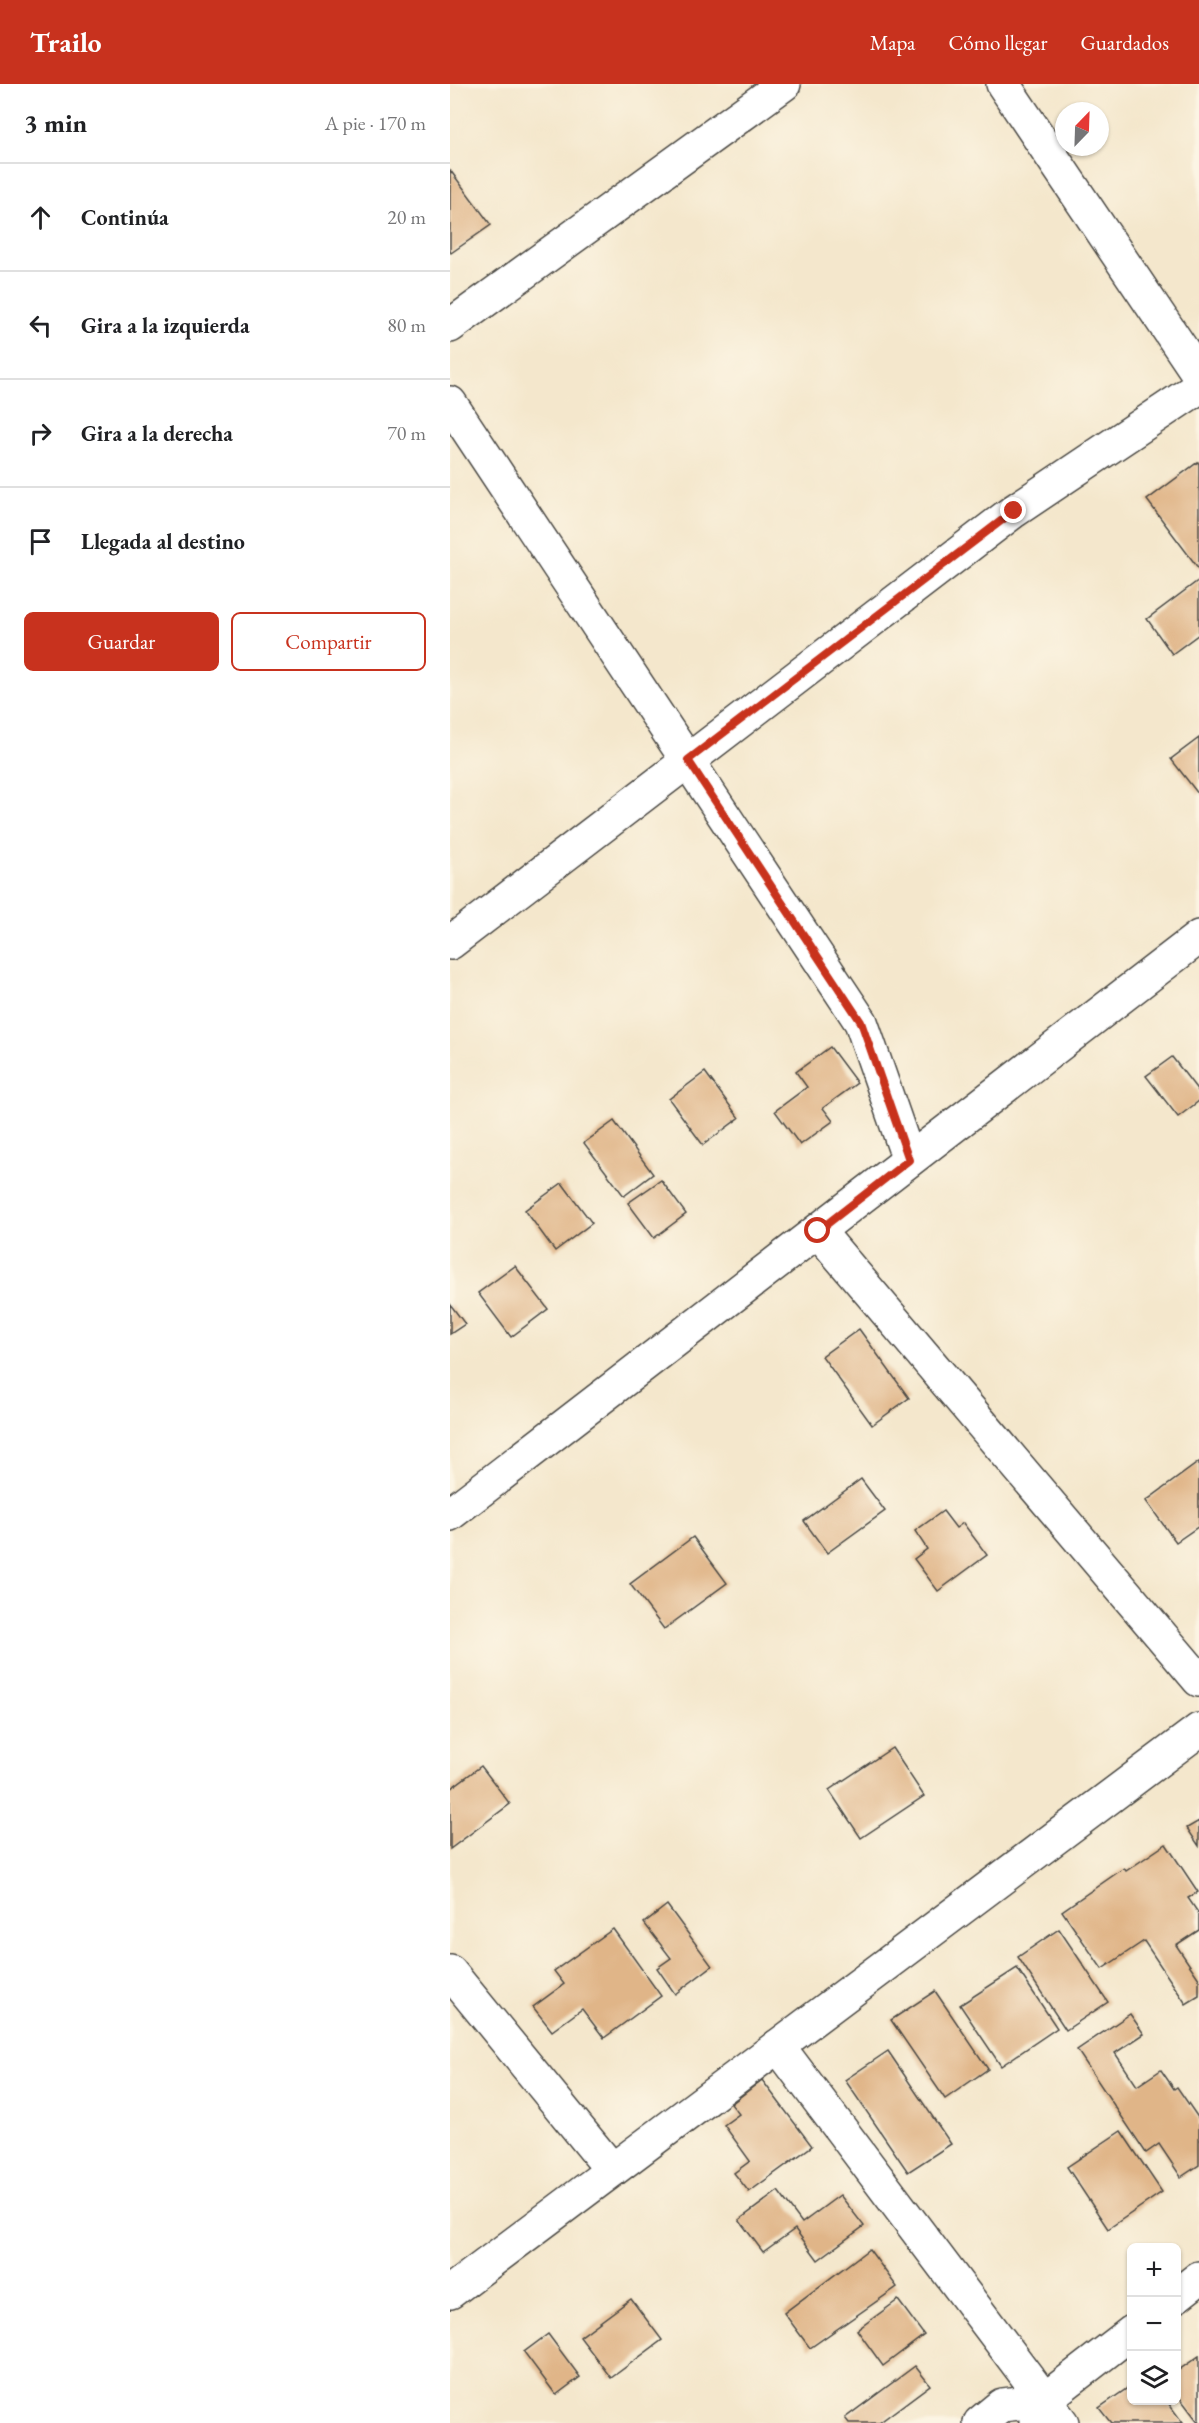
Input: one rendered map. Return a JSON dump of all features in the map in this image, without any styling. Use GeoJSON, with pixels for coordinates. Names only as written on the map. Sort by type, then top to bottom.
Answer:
{"type":"FeatureCollection","features":[{"type":"Feature","properties":{"kind":"street"},"geometry":{"type":"LineString","coordinates":[[450,326],[784,84]]}},
{"type":"Feature","properties":{"kind":"street"},"geometry":{"type":"LineString","coordinates":[[1003,84],[1199,375]]}},
{"type":"Feature","properties":{"kind":"street"},"geometry":{"type":"LineString","coordinates":[[450,943],[1014,511],[1199,387]]}},
{"type":"Feature","properties":{"kind":"street"},"geometry":{"type":"LineString","coordinates":[[450,403],[861,1022],[909,1160]]}},
{"type":"Feature","properties":{"kind":"street"},"geometry":{"type":"LineString","coordinates":[[450,1514],[1199,937]]}},
{"type":"Feature","properties":{"kind":"street"},"geometry":{"type":"LineString","coordinates":[[818,1231],[1199,1680]]}},
{"type":"Feature","properties":{"kind":"street"},"geometry":{"type":"LineString","coordinates":[[450,2292],[1199,1730]]}},
{"type":"Feature","properties":{"kind":"street"},"geometry":{"type":"LineString","coordinates":[[450,1972],[612,2170]]}},
{"type":"Feature","properties":{"kind":"street"},"geometry":{"type":"LineString","coordinates":[[778,2046],[1047,2415]]}},
{"type":"Feature","properties":{"kind":"street"},"geometry":{"type":"LineString","coordinates":[[1181,2292],[1199,2278]]}},
{"type":"Feature","properties":{"kind":"street"},"geometry":{"type":"LineString","coordinates":[[1047,2415],[1127,2335]]}},
{"type":"Feature","properties":{"kind":"street"},"geometry":{"type":"LineString","coordinates":[[980,2423],[1002,2405],[1047,2415]]}},
{"type":"Feature","properties":{"kind":"building"},"geometry":{"type":"Polygon","coordinates":[[[450,170],[491,225],[451,253],[450,251],[450,170]]]}},
{"type":"Feature","properties":{"kind":"building"},"geometry":{"type":"Polygon","coordinates":[[[1198,462],[1199,464],[1199,569],[1147,500],[1198,462]]]}},
{"type":"Feature","properties":{"kind":"building"},"geometry":{"type":"Polygon","coordinates":[[[1199,580],[1199,634],[1172,654],[1147,619],[1199,580]]]}},
{"type":"Feature","properties":{"kind":"building"},"geometry":{"type":"Polygon","coordinates":[[[1199,738],[1199,795],[1171,759],[1199,738]]]}},
{"type":"Feature","properties":{"kind":"building"},"geometry":{"type":"Polygon","coordinates":[[[830,1047],[857,1083],[823,1108],[833,1121],[800,1145],[775,1111],[807,1087],[796,1072],[830,1047]]]}},
{"type":"Feature","properties":{"kind":"building"},"geometry":{"type":"Polygon","coordinates":[[[1172,1057],[1199,1092],[1199,1101],[1178,1117],[1146,1076],[1172,1057]]]}},
{"type":"Feature","properties":{"kind":"building"},"geometry":{"type":"Polygon","coordinates":[[[705,1072],[739,1118],[703,1145],[669,1099],[705,1072]]]}},
{"type":"Feature","properties":{"kind":"building"},"geometry":{"type":"Polygon","coordinates":[[[614,1121],[653,1174],[624,1196],[584,1143],[614,1121]]]}},
{"type":"Feature","properties":{"kind":"building"},"geometry":{"type":"Polygon","coordinates":[[[661,1180],[686,1214],[654,1238],[628,1203],[661,1180]]]}},
{"type":"Feature","properties":{"kind":"building"},"geometry":{"type":"Polygon","coordinates":[[[562,1183],[592,1223],[555,1251],[525,1210],[562,1183]]]}},
{"type":"Feature","properties":{"kind":"building"},"geometry":{"type":"Polygon","coordinates":[[[515,1266],[548,1309],[511,1337],[478,1293],[515,1266]]]}},
{"type":"Feature","properties":{"kind":"building"},"geometry":{"type":"Polygon","coordinates":[[[450,1304],[465,1324],[450,1334],[450,1304]]]}},
{"type":"Feature","properties":{"kind":"building"},"geometry":{"type":"Polygon","coordinates":[[[859,1329],[909,1398],[872,1425],[822,1356],[859,1329]]]}},
{"type":"Feature","properties":{"kind":"building"},"geometry":{"type":"Polygon","coordinates":[[[1199,1462],[1199,1526],[1176,1542],[1146,1501],[1199,1462]]]}},
{"type":"Feature","properties":{"kind":"building"},"geometry":{"type":"Polygon","coordinates":[[[861,1479],[885,1511],[827,1553],[804,1521],[861,1479]]]}},
{"type":"Feature","properties":{"kind":"building"},"geometry":{"type":"Polygon","coordinates":[[[943,1511],[956,1528],[963,1523],[987,1555],[938,1591],[914,1559],[927,1549],[915,1531],[943,1511]]]}},
{"type":"Feature","properties":{"kind":"building"},"geometry":{"type":"Polygon","coordinates":[[[693,1537],[727,1583],[664,1629],[630,1584],[693,1537]]]}},
{"type":"Feature","properties":{"kind":"building"},"geometry":{"type":"Polygon","coordinates":[[[892,1748],[924,1796],[861,1838],[829,1790],[892,1748]]]}},
{"type":"Feature","properties":{"kind":"building"},"geometry":{"type":"Polygon","coordinates":[[[481,1766],[510,1804],[450,1849],[450,1789],[481,1766]]]}},
{"type":"Feature","properties":{"kind":"building"},"geometry":{"type":"Polygon","coordinates":[[[1199,1821],[1199,1846],[1187,1828],[1199,1821]]]}},
{"type":"Feature","properties":{"kind":"building"},"geometry":{"type":"Polygon","coordinates":[[[1166,1844],[1198,1892],[1188,1898],[1199,1914],[1199,1930],[1176,1945],[1199,1979],[1199,1996],[1186,2004],[1144,1941],[1102,1969],[1062,1911],[1124,1868],[1126,1871],[1166,1844]]]}},
{"type":"Feature","properties":{"kind":"building"},"geometry":{"type":"Polygon","coordinates":[[[667,1905],[712,1966],[675,1994],[657,1968],[671,1958],[644,1923],[667,1905]]]}},
{"type":"Feature","properties":{"kind":"building"},"geometry":{"type":"Polygon","coordinates":[[[613,1929],[661,1996],[604,2038],[582,2009],[552,2031],[533,2007],[564,1984],[554,1971],[613,1929]]]}},
{"type":"Feature","properties":{"kind":"building"},"geometry":{"type":"Polygon","coordinates":[[[1059,1929],[1108,2002],[1066,2030],[1018,1957],[1059,1929]]]}},
{"type":"Feature","properties":{"kind":"building"},"geometry":{"type":"Polygon","coordinates":[[[1017,1968],[1057,2028],[1001,2066],[960,2005],[1017,1968]]]}},
{"type":"Feature","properties":{"kind":"building"},"geometry":{"type":"Polygon","coordinates":[[[935,1991],[988,2069],[945,2099],[891,2020],[935,1991]]]}},
{"type":"Feature","properties":{"kind":"building"},"geometry":{"type":"Polygon","coordinates":[[[1130,2014],[1144,2034],[1115,2053],[1137,2086],[1161,2070],[1174,2089],[1177,2087],[1199,2119],[1199,2165],[1181,2177],[1159,2144],[1146,2153],[1077,2050],[1130,2014]]]}},
{"type":"Feature","properties":{"kind":"building"},"geometry":{"type":"Polygon","coordinates":[[[888,2051],[951,2144],[908,2172],[845,2080],[888,2051]]]}},
{"type":"Feature","properties":{"kind":"building"},"geometry":{"type":"Polygon","coordinates":[[[762,2080],[812,2146],[749,2192],[734,2173],[750,2161],[724,2125],[739,2114],[731,2104],[762,2080]]]}},
{"type":"Feature","properties":{"kind":"building"},"geometry":{"type":"Polygon","coordinates":[[[1121,2131],[1162,2192],[1108,2229],[1067,2167],[1121,2131]]]}},
{"type":"Feature","properties":{"kind":"building"},"geometry":{"type":"Polygon","coordinates":[[[778,2191],[802,2223],[840,2195],[864,2226],[818,2260],[795,2229],[763,2252],[739,2220],[778,2191]]]}},
{"type":"Feature","properties":{"kind":"building"},"geometry":{"type":"Polygon","coordinates":[[[869,2249],[897,2287],[810,2348],[784,2313],[869,2249]]]}},
{"type":"Feature","properties":{"kind":"building"},"geometry":{"type":"Polygon","coordinates":[[[631,2299],[662,2340],[611,2378],[580,2337],[631,2299]]]}},
{"type":"Feature","properties":{"kind":"building"},"geometry":{"type":"Polygon","coordinates":[[[898,2300],[924,2335],[883,2366],[857,2330],[898,2300]]]}},
{"type":"Feature","properties":{"kind":"building"},"geometry":{"type":"Polygon","coordinates":[[[548,2334],[580,2377],[556,2395],[524,2352],[548,2334]]]}},
{"type":"Feature","properties":{"kind":"building"},"geometry":{"type":"Polygon","coordinates":[[[1199,2356],[1199,2423],[1181,2400],[1181,2369],[1199,2356]]]}},
{"type":"Feature","properties":{"kind":"building"},"geometry":{"type":"Polygon","coordinates":[[[915,2366],[930,2385],[879,2423],[849,2423],[845,2418],[915,2366]]]}},
{"type":"Feature","properties":{"kind":"building"},"geometry":{"type":"Polygon","coordinates":[[[1127,2388],[1127,2405],[1170,2405],[1183,2423],[1111,2423],[1099,2408],[1127,2388]]]}},
{"type":"Feature","properties":{"kind":"route"},"geometry":{"type":"LineString","coordinates":[[818,1231],[909,1160],[861,1022],[688,760],[1014,511]]}}]}
